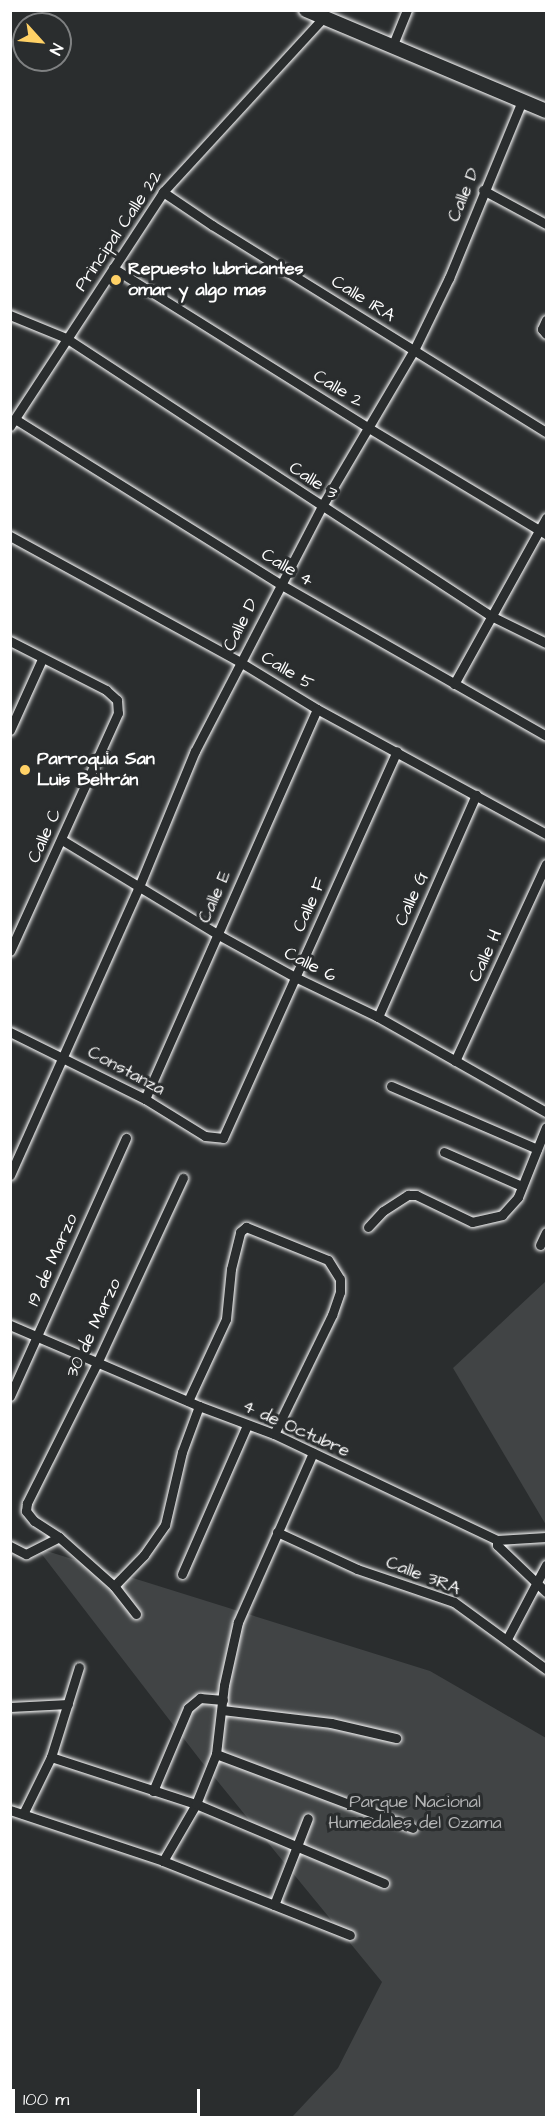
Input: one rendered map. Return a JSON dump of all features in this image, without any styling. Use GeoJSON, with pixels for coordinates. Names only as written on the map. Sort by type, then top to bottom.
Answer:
{"type":"FeatureCollection","features":[{"type":"Feature","properties":{"kind":"main road"},"geometry":{"type":"LineString","coordinates":[[306,10],[546,111]]}},
{"type":"Feature","properties":{"kind":"street"},"geometry":{"type":"LineString","coordinates":[[392,47],[407,10]]}},
{"type":"Feature","properties":{"kind":"street","name":"Principal Calle 22"},"geometry":{"type":"LineString","coordinates":[[13,422],[163,192],[323,18]]}},
{"type":"Feature","properties":{"kind":"street","name":"Calle D"},"geometry":{"type":"LineString","coordinates":[[10,1175],[138,889],[195,751],[322,506],[414,350],[449,278],[483,190],[522,101]]}},
{"type":"Feature","properties":{"kind":"street"},"geometry":{"type":"LineString","coordinates":[[483,190],[546,224]]}},
{"type":"Feature","properties":{"kind":"street","name":"Calle 1RA"},"geometry":{"type":"LineString","coordinates":[[163,192],[212,225],[546,432]]}},
{"type":"Feature","properties":{"kind":"street","name":"Calle 2"},"geometry":{"type":"LineString","coordinates":[[113,268],[367,427],[543,532]]}},
{"type":"Feature","properties":{"kind":"street","name":"Calle 3"},"geometry":{"type":"LineString","coordinates":[[10,315],[66,338],[491,616],[546,643]]}},
{"type":"Feature","properties":{"kind":"street"},"geometry":{"type":"LineString","coordinates":[[546,321],[542,329],[546,334]]}},
{"type":"Feature","properties":{"kind":"street","name":"Calle 4"},"geometry":{"type":"LineString","coordinates":[[13,422],[280,584],[546,736]]}},
{"type":"Feature","properties":{"kind":"street"},"geometry":{"type":"LineString","coordinates":[[454,684],[491,616],[543,532],[546,518]]}},
{"type":"Feature","properties":{"kind":"street","name":"Calle 5"},"geometry":{"type":"LineString","coordinates":[[10,536],[240,662],[317,709],[546,834]]}},
{"type":"Feature","properties":{"kind":"street"},"geometry":{"type":"LineString","coordinates":[[10,641],[42,659],[10,730]]}},
{"type":"Feature","properties":{"kind":"street","name":"Calle C"},"geometry":{"type":"LineString","coordinates":[[10,951],[118,713],[117,700],[106,690],[42,659]]}},
{"type":"Feature","properties":{"kind":"street","name":"Calle E"},"geometry":{"type":"LineString","coordinates":[[145,1099],[317,709]]}},
{"type":"Feature","properties":{"kind":"street","name":"Calle F"},"geometry":{"type":"LineString","coordinates":[[223,1138],[397,751]]}},
{"type":"Feature","properties":{"kind":"street","name":"Calle G"},"geometry":{"type":"LineString","coordinates":[[378,1017],[476,795]]}},
{"type":"Feature","properties":{"kind":"street","name":"Calle 6"},"geometry":{"type":"LineString","coordinates":[[62,840],[138,889],[217,934],[295,977],[378,1017],[546,1112]]}},
{"type":"Feature","properties":{"kind":"street","name":"Calle H"},"geometry":{"type":"LineString","coordinates":[[455,1060],[546,864]]}},
{"type":"Feature","properties":{"kind":"street","name":"Constanza"},"geometry":{"type":"LineString","coordinates":[[10,1032],[64,1056],[145,1099],[205,1136],[223,1138]]}},
{"type":"Feature","properties":{"kind":"street"},"geometry":{"type":"LineString","coordinates":[[391,1086],[537,1149]]}},
{"type":"Feature","properties":{"kind":"street"},"geometry":{"type":"LineString","coordinates":[[368,1227],[382,1211],[408,1195],[416,1195],[472,1222],[502,1215],[511,1207],[522,1186],[546,1127]]}},
{"type":"Feature","properties":{"kind":"street","name":"19 de Marzo"},"geometry":{"type":"LineString","coordinates":[[10,1396],[126,1138]]}},
{"type":"Feature","properties":{"kind":"street"},"geometry":{"type":"LineString","coordinates":[[444,1152],[522,1186]]}},
{"type":"Feature","properties":{"kind":"street","name":"30 de Marzo"},"geometry":{"type":"LineString","coordinates":[[59,1537],[34,1521],[26,1511],[33,1491],[98,1360],[183,1178]]}},
{"type":"Feature","properties":{"kind":"street"},"geometry":{"type":"LineString","coordinates":[[188,1401],[226,1319],[231,1269],[240,1232],[246,1227],[328,1260],[340,1279],[340,1292],[332,1315],[274,1434]]}},
{"type":"Feature","properties":{"kind":"street"},"geometry":{"type":"LineString","coordinates":[[540,1245],[546,1232]]}},
{"type":"Feature","properties":{"kind":"street","name":"4 de Octubre"},"geometry":{"type":"LineString","coordinates":[[10,1325],[98,1360],[199,1406],[274,1434],[497,1540],[497,1545],[546,1592]]}},
{"type":"Feature","properties":{"kind":"street"},"geometry":{"type":"LineString","coordinates":[[114,1586],[144,1555],[165,1525],[182,1452],[199,1406]]}},
{"type":"Feature","properties":{"kind":"street"},"geometry":{"type":"LineString","coordinates":[[182,1574],[247,1425]]}},
{"type":"Feature","properties":{"kind":"street"},"geometry":{"type":"LineString","coordinates":[[163,1861],[196,1803],[216,1754],[230,1654],[238,1622],[313,1453]]}},
{"type":"Feature","properties":{"kind":"street","name":"Calle 3RA"},"geometry":{"type":"LineString","coordinates":[[277,1532],[357,1569],[454,1602],[546,1669]]}},
{"type":"Feature","properties":{"kind":"street"},"geometry":{"type":"LineString","coordinates":[[10,1546],[26,1554],[59,1537],[114,1586],[136,1614]]}},
{"type":"Feature","properties":{"kind":"street"},"geometry":{"type":"LineString","coordinates":[[497,1540],[546,1537]]}},
{"type":"Feature","properties":{"kind":"street"},"geometry":{"type":"LineString","coordinates":[[507,1639],[546,1565]]}},
{"type":"Feature","properties":{"kind":"street"},"geometry":{"type":"LineString","coordinates":[[23,1814],[51,1757],[79,1667]]}},
{"type":"Feature","properties":{"kind":"street"},"geometry":{"type":"LineString","coordinates":[[153,1791],[188,1708],[200,1698],[223,1705],[331,1723],[396,1738]]}},
{"type":"Feature","properties":{"kind":"street"},"geometry":{"type":"LineString","coordinates":[[10,1707],[68,1704]]}},
{"type":"Feature","properties":{"kind":"street"},"geometry":{"type":"LineString","coordinates":[[216,1754],[413,1828]]}},
{"type":"Feature","properties":{"kind":"street"},"geometry":{"type":"LineString","coordinates":[[51,1757],[196,1803],[384,1882]]}},
{"type":"Feature","properties":{"kind":"street"},"geometry":{"type":"LineString","coordinates":[[10,1810],[163,1861],[350,1935]]}},
{"type":"Feature","properties":{"kind":"street"},"geometry":{"type":"LineString","coordinates":[[274,1905],[308,1818]]}},
{"type":"Feature","properties":{"kind":"green space"},"geometry":{"type":"Polygon","coordinates":[[[546,1281],[546,1525],[453,1368],[546,1281]]]}},
{"type":"Feature","properties":{"kind":"green space","name":"Parque Nacional Humedales del Ozama"},"geometry":{"type":"Polygon","coordinates":[[[37,1548],[430,1671],[546,1738],[546,2117],[292,2117],[338,2068],[382,1982],[201,1761],[37,1548]]]}},
{"type":"Feature","properties":{"kind":"place","name":"Repuesto lubricantes omar y algo mas"},"geometry":{"type":"Point","coordinates":[116,280]}},
{"type":"Feature","properties":{"kind":"place","name":"Parroquia San Luis Beltrán"},"geometry":{"type":"Point","coordinates":[25,770]}}]}
